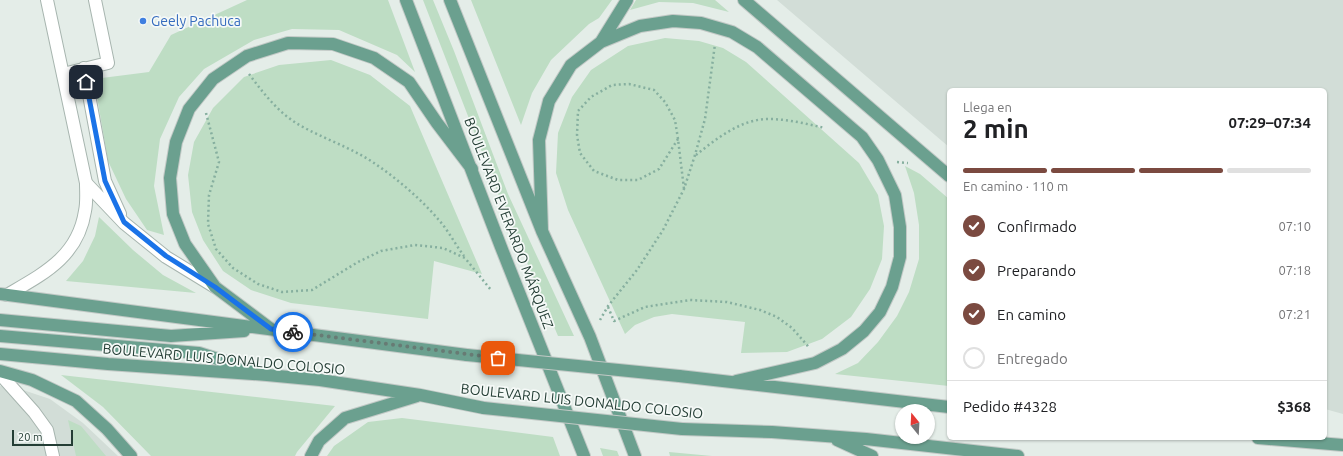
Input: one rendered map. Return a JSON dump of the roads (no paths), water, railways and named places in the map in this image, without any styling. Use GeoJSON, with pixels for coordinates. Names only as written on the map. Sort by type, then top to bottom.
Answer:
{"type":"FeatureCollection","features":[{"type":"Feature","properties":{"kind":"main road","name":"BOULEVARD EVERARDO MÁRQUEZ"},"geometry":{"type":"LineString","coordinates":[[406,0],[501,248],[584,456]]}},
{"type":"Feature","properties":{"kind":"main road"},"geometry":{"type":"LineString","coordinates":[[450,0],[542,231],[590,337],[635,456]]}},
{"type":"Feature","properties":{"kind":"main road"},"geometry":{"type":"LineString","coordinates":[[601,42],[628,0]]}},
{"type":"Feature","properties":{"kind":"main road"},"geometry":{"type":"LineString","coordinates":[[744,0],[947,174]]}},
{"type":"Feature","properties":{"kind":"main road"},"geometry":{"type":"LineString","coordinates":[[542,231],[539,140],[549,101],[571,65],[601,42],[640,26],[673,21],[701,23],[732,32],[757,47],[862,137],[878,160],[895,195],[900,227],[900,258],[892,286],[880,312],[864,331],[842,349],[815,363],[736,381]]}},
{"type":"Feature","properties":{"kind":"main road"},"geometry":{"type":"LineString","coordinates":[[271,329],[215,287],[185,244],[173,214],[170,178],[176,142],[189,109],[213,79],[247,56],[288,43],[333,44],[374,58],[409,82],[472,169]]}},
{"type":"Feature","properties":{"kind":"main road"},"geometry":{"type":"LineString","coordinates":[[4,295],[467,355],[736,381],[947,407]]}},
{"type":"Feature","properties":{"kind":"main road"},"geometry":{"type":"LineString","coordinates":[[0,320],[170,336],[271,329]]}},
{"type":"Feature","properties":{"kind":"main road"},"geometry":{"type":"LineString","coordinates":[[0,336],[199,353],[267,375]]}},
{"type":"Feature","properties":{"kind":"main road","name":"BOULEVARD LUIS DONALDO COLOSIO"},"geometry":{"type":"LineString","coordinates":[[0,354],[108,364],[320,380],[420,395],[484,408],[682,429],[772,432],[830,436],[1018,456]]}},
{"type":"Feature","properties":{"kind":"main road"},"geometry":{"type":"LineString","coordinates":[[0,373],[32,380],[76,401],[107,429],[131,456]]}},
{"type":"Feature","properties":{"kind":"main road"},"geometry":{"type":"LineString","coordinates":[[311,456],[319,441],[345,418],[420,395]]}},
{"type":"Feature","properties":{"kind":"main road"},"geometry":{"type":"LineString","coordinates":[[830,436],[872,456]]}},
{"type":"Feature","properties":{"kind":"main road"},"geometry":{"type":"LineString","coordinates":[[1327,439],[1342,445]]}},
{"type":"Feature","properties":{"kind":"main road"},"geometry":{"type":"LineString","coordinates":[[1282,440],[1342,445]]}},
{"type":"Feature","properties":{"kind":"street"},"geometry":{"type":"LineString","coordinates":[[4,295],[49,270],[62,259],[81,229],[86,210],[86,183],[47,0]]}},
{"type":"Feature","properties":{"kind":"street"},"geometry":{"type":"LineString","coordinates":[[63,74],[108,63],[95,0]]}},
{"type":"Feature","properties":{"kind":"street"},"geometry":{"type":"LineString","coordinates":[[84,68],[105,181],[124,222]]}},
{"type":"Feature","properties":{"kind":"street"},"geometry":{"type":"LineString","coordinates":[[86,183],[124,222],[166,256],[215,287]]}},
{"type":"Feature","properties":{"kind":"street"},"geometry":{"type":"LineString","coordinates":[[0,373],[34,412],[47,430],[53,456]]}},
{"type":"Feature","properties":{"kind":"place","name":"Geely Pachuca"},"geometry":{"type":"Point","coordinates":[143,21]}}]}
